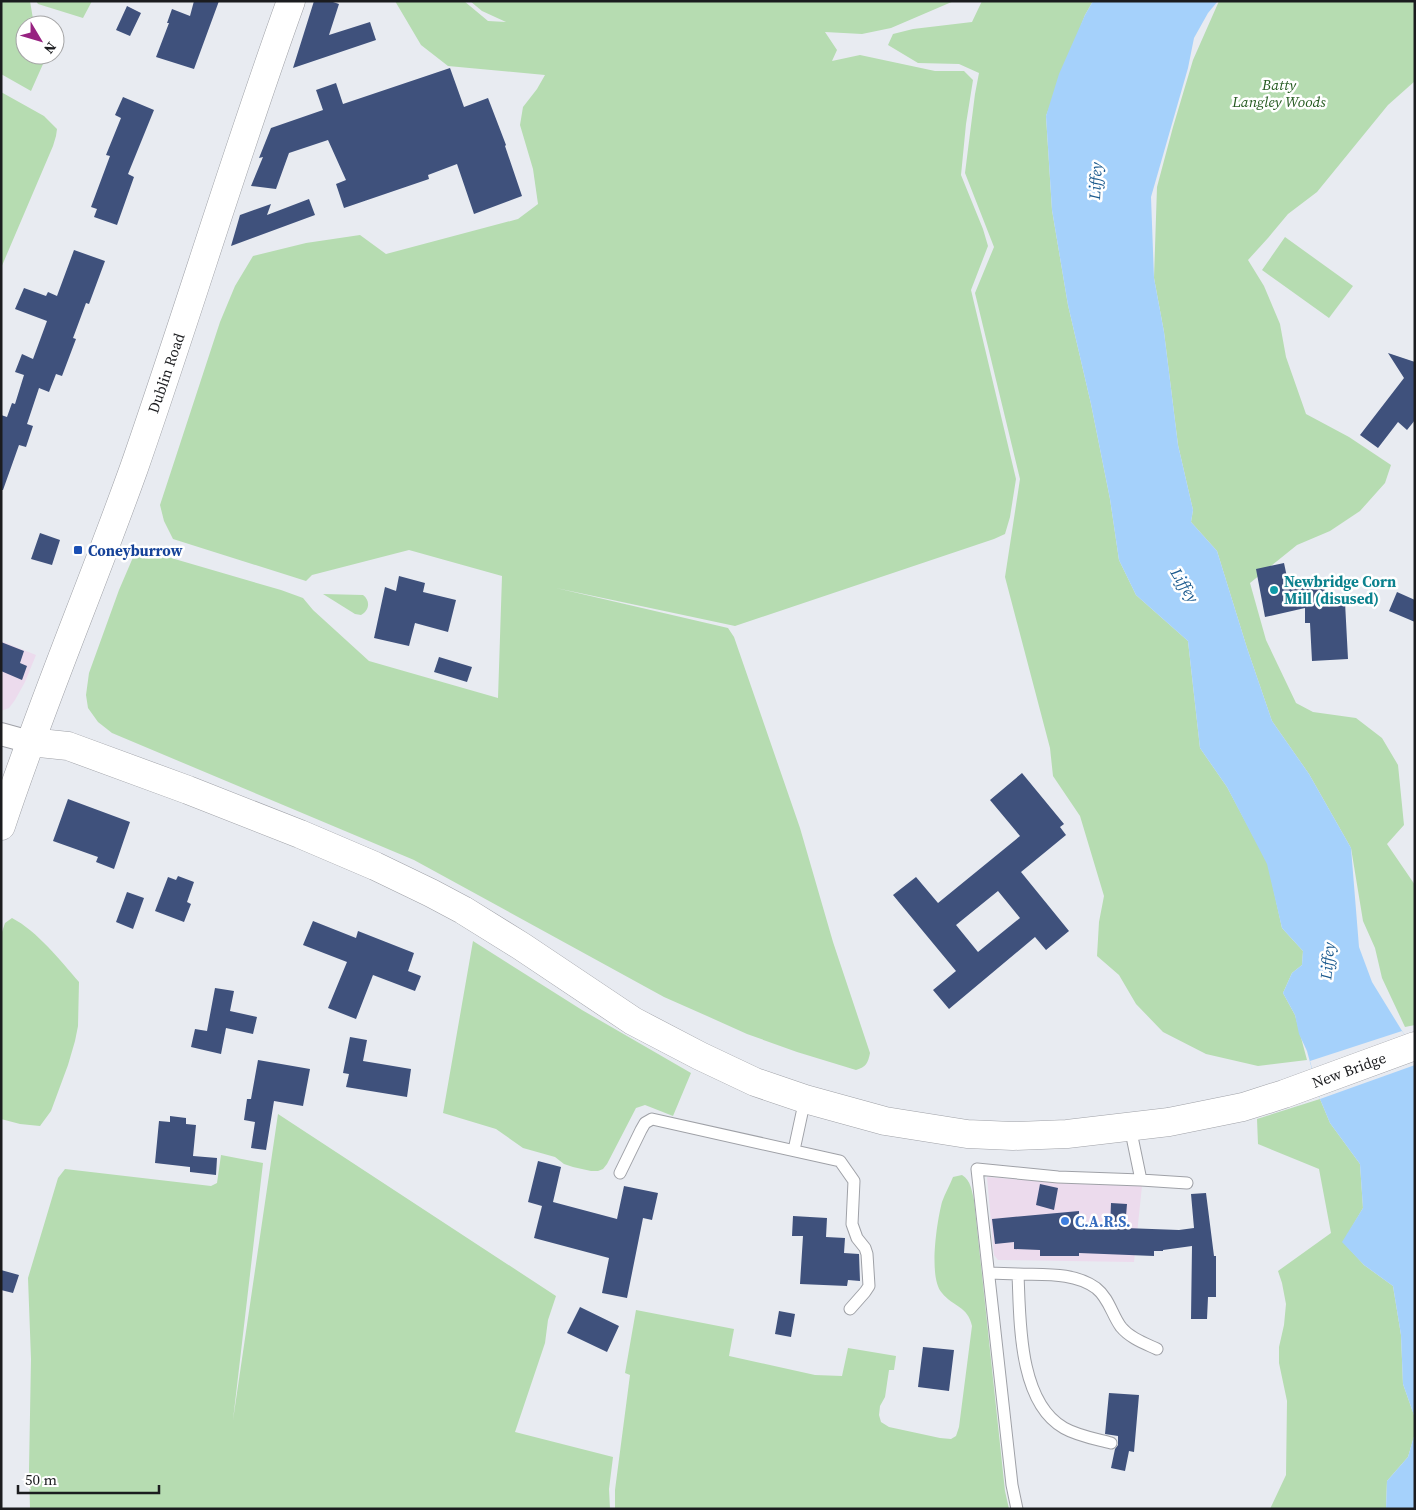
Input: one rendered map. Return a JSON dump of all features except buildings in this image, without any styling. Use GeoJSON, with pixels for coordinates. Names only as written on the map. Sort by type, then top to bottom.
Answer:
{"type":"FeatureCollection","features":[{"type":"Feature","properties":{"kind":"main road","name":"Dublin Road"},"geometry":{"type":"LineString","coordinates":[[1,826],[30,742],[133,469],[291,1]]}},
{"type":"Feature","properties":{"kind":"main road","name":"New Bridge"},"geometry":{"type":"LineString","coordinates":[[30,742],[68,746],[188,790],[375,866],[463,910],[521,946],[633,1021],[727,1069],[755,1082],[805,1099],[885,1121],[967,1134],[1032,1136],[1130,1127],[1208,1115],[1243,1107],[1415,1046]]}},
{"type":"Feature","properties":{"kind":"street"},"geometry":{"type":"LineString","coordinates":[[1,734],[30,742]]}},
{"type":"Feature","properties":{"kind":"lane"},"geometry":{"type":"LineString","coordinates":[[794,1150],[805,1099]]}},
{"type":"Feature","properties":{"kind":"lane"},"geometry":{"type":"LineString","coordinates":[[620,1173],[645,1123],[652,1119],[840,1161],[854,1181],[852,1224],[857,1238],[868,1254],[868,1286],[866,1292],[850,1309]]}},
{"type":"Feature","properties":{"kind":"lane"},"geometry":{"type":"LineString","coordinates":[[1130,1127],[1141,1180]]}},
{"type":"Feature","properties":{"kind":"lane"},"geometry":{"type":"LineString","coordinates":[[1017,1509],[1012,1485],[977,1169],[1058,1177],[1187,1183]]}},
{"type":"Feature","properties":{"kind":"lane"},"geometry":{"type":"LineString","coordinates":[[989,1273],[1066,1276],[1084,1282],[1097,1289],[1106,1300],[1120,1326],[1129,1335],[1156,1349]]}},
{"type":"Feature","properties":{"kind":"lane"},"geometry":{"type":"LineString","coordinates":[[1018,1274],[1022,1347],[1038,1402],[1049,1416],[1062,1427],[1071,1432],[1111,1443]]}},
{"type":"Feature","properties":{"kind":"shaded area"},"geometry":{"type":"Polygon","coordinates":[[[1,641],[36,655],[15,700],[9,708],[1,711],[1,641]]]}},
{"type":"Feature","properties":{"kind":"shaded area","name":"C.A.R.S."},"geometry":{"type":"Polygon","coordinates":[[[987,1177],[1077,1184],[1142,1186],[1134,1262],[998,1260],[994,1255],[987,1177]]]}},
{"type":"Feature","properties":{"kind":"green space"},"geometry":{"type":"Polygon","coordinates":[[[1,1],[30,1],[32,15],[15,15],[15,65],[43,65],[31,91],[1,74],[1,1]]]}},
{"type":"Feature","properties":{"kind":"green space"},"geometry":{"type":"Polygon","coordinates":[[[36,1],[92,1],[83,18],[38,4],[36,1]]]}},
{"type":"Feature","properties":{"kind":"green space"},"geometry":{"type":"Polygon","coordinates":[[[395,1],[464,1],[488,21],[506,22],[482,11],[470,1],[954,1],[891,28],[862,34],[825,32],[837,50],[832,61],[860,55],[935,71],[964,71],[973,80],[961,175],[988,246],[971,290],[1016,479],[1010,517],[1005,534],[735,626],[556,588],[728,628],[734,637],[800,828],[833,942],[870,1053],[866,1064],[859,1069],[856,1070],[797,1052],[747,1034],[664,997],[414,860],[112,733],[98,722],[88,708],[86,695],[89,673],[119,590],[137,548],[303,598],[313,610],[369,661],[498,698],[502,576],[409,550],[312,575],[306,581],[173,539],[164,521],[160,505],[220,322],[235,286],[253,256],[306,243],[360,235],[386,254],[518,219],[538,204],[533,169],[520,125],[523,107],[545,75],[448,66],[421,45],[395,1]]]}},
{"type":"Feature","properties":{"kind":"green space"},"geometry":{"type":"Polygon","coordinates":[[[982,1],[1093,1],[1085,15],[1046,116],[1052,210],[1068,305],[1091,404],[1110,499],[1119,560],[1136,595],[1188,641],[1200,748],[1227,787],[1268,864],[1282,928],[1303,951],[1302,965],[1292,973],[1283,993],[1295,1015],[1307,1060],[1258,1066],[1206,1054],[1163,1032],[1136,1004],[1119,975],[1097,956],[1099,922],[1104,896],[1080,816],[1053,776],[1050,748],[1005,577],[1020,479],[975,293],[994,247],[965,173],[979,73],[959,64],[918,63],[888,45],[893,34],[913,29],[972,22],[982,1]]]}},
{"type":"Feature","properties":{"kind":"green space","name":"Batty Langley Woods"},"geometry":{"type":"Polygon","coordinates":[[[1219,1],[1415,1],[1415,81],[1388,105],[1317,192],[1288,214],[1248,260],[1264,286],[1280,324],[1286,357],[1306,414],[1349,437],[1391,465],[1385,483],[1360,511],[1330,531],[1297,545],[1250,583],[1266,640],[1296,703],[1313,712],[1356,718],[1382,738],[1398,765],[1404,825],[1387,844],[1415,885],[1415,1025],[1405,1027],[1382,978],[1375,948],[1363,921],[1351,848],[1309,774],[1272,721],[1217,551],[1191,522],[1193,510],[1178,445],[1164,332],[1154,278],[1157,187],[1193,60],[1219,1]]]}},
{"type":"Feature","properties":{"kind":"green space"},"geometry":{"type":"Polygon","coordinates":[[[1,92],[44,116],[57,129],[53,146],[1,268],[1,92]]]}},
{"type":"Feature","properties":{"kind":"green space"},"geometry":{"type":"Polygon","coordinates":[[[1285,237],[1353,286],[1329,318],[1262,270],[1285,237]]]}},
{"type":"Feature","properties":{"kind":"green space"},"geometry":{"type":"Polygon","coordinates":[[[323,594],[363,595],[366,597],[368,606],[361,615],[355,614],[323,594]]]}},
{"type":"Feature","properties":{"kind":"green space"},"geometry":{"type":"Polygon","coordinates":[[[12,918],[39,938],[79,982],[78,1026],[75,1041],[51,1111],[40,1126],[20,1124],[1,1119],[1,935],[5,923],[12,918]]]}},
{"type":"Feature","properties":{"kind":"green space"},"geometry":{"type":"Polygon","coordinates":[[[473,941],[582,1010],[691,1073],[673,1116],[645,1105],[636,1108],[607,1164],[603,1169],[591,1171],[564,1164],[555,1157],[523,1148],[496,1129],[443,1113],[473,941]]]}},
{"type":"Feature","properties":{"kind":"green space"},"geometry":{"type":"Polygon","coordinates":[[[1320,1099],[1330,1123],[1360,1164],[1363,1208],[1343,1242],[1364,1265],[1393,1286],[1401,1335],[1403,1384],[1415,1418],[1415,1433],[1408,1457],[1387,1481],[1386,1509],[1270,1509],[1286,1475],[1287,1401],[1279,1363],[1279,1347],[1286,1304],[1278,1271],[1331,1233],[1319,1169],[1258,1144],[1257,1119],[1320,1099]]]}},
{"type":"Feature","properties":{"kind":"green space"},"geometry":{"type":"Polygon","coordinates":[[[278,1114],[556,1296],[548,1320],[545,1343],[515,1432],[613,1457],[609,1489],[610,1509],[30,1509],[31,1359],[28,1278],[58,1178],[65,1169],[211,1186],[217,1183],[221,1155],[263,1163],[233,1420],[278,1114]]]}},
{"type":"Feature","properties":{"kind":"green space"},"geometry":{"type":"Polygon","coordinates":[[[962,1175],[969,1183],[974,1200],[1005,1491],[1009,1509],[615,1509],[615,1490],[630,1375],[625,1373],[636,1310],[734,1329],[729,1356],[815,1375],[842,1376],[848,1348],[896,1356],[894,1370],[889,1370],[885,1397],[880,1406],[879,1415],[881,1422],[889,1427],[940,1438],[951,1439],[956,1436],[959,1427],[972,1326],[964,1310],[946,1298],[938,1286],[935,1275],[935,1249],[942,1202],[953,1177],[962,1175]]]}},
{"type":"Feature","properties":{"kind":"water","name":"Liffey"},"geometry":{"type":"Polygon","coordinates":[[[1093,1],[1218,1],[1208,13],[1194,38],[1188,68],[1151,197],[1154,278],[1164,332],[1178,445],[1193,510],[1191,522],[1217,551],[1272,721],[1309,774],[1351,848],[1359,947],[1372,982],[1415,1052],[1415,1418],[1403,1384],[1401,1335],[1393,1286],[1364,1265],[1342,1242],[1363,1208],[1360,1164],[1330,1123],[1320,1099],[1307,1051],[1299,1034],[1295,1015],[1283,993],[1292,973],[1302,965],[1303,951],[1282,928],[1267,864],[1227,787],[1200,748],[1188,641],[1136,595],[1119,560],[1110,499],[1091,404],[1068,305],[1052,210],[1046,116],[1059,74],[1093,1]]]}},
{"type":"Feature","properties":{"kind":"water"},"geometry":{"type":"Polygon","coordinates":[[[1415,1433],[1415,1509],[1386,1509],[1387,1481],[1408,1457],[1415,1433]]]}},
{"type":"Feature","properties":{"kind":"pier"},"geometry":{"type":"Polygon","coordinates":[[[1402,1031],[1415,1052],[1415,1065],[1320,1099],[1310,1061],[1402,1031]]]}},
{"type":"Feature","properties":{"kind":"place","name":"Coneyburrow"},"geometry":{"type":"Point","coordinates":[78,550]}},
{"type":"Feature","properties":{"kind":"place","name":"Newbridge Corn Mill (disused)"},"geometry":{"type":"Point","coordinates":[1274,590]}},
{"type":"Feature","properties":{"kind":"place","name":"C.A.R.S."},"geometry":{"type":"Point","coordinates":[1065,1221]}}]}
